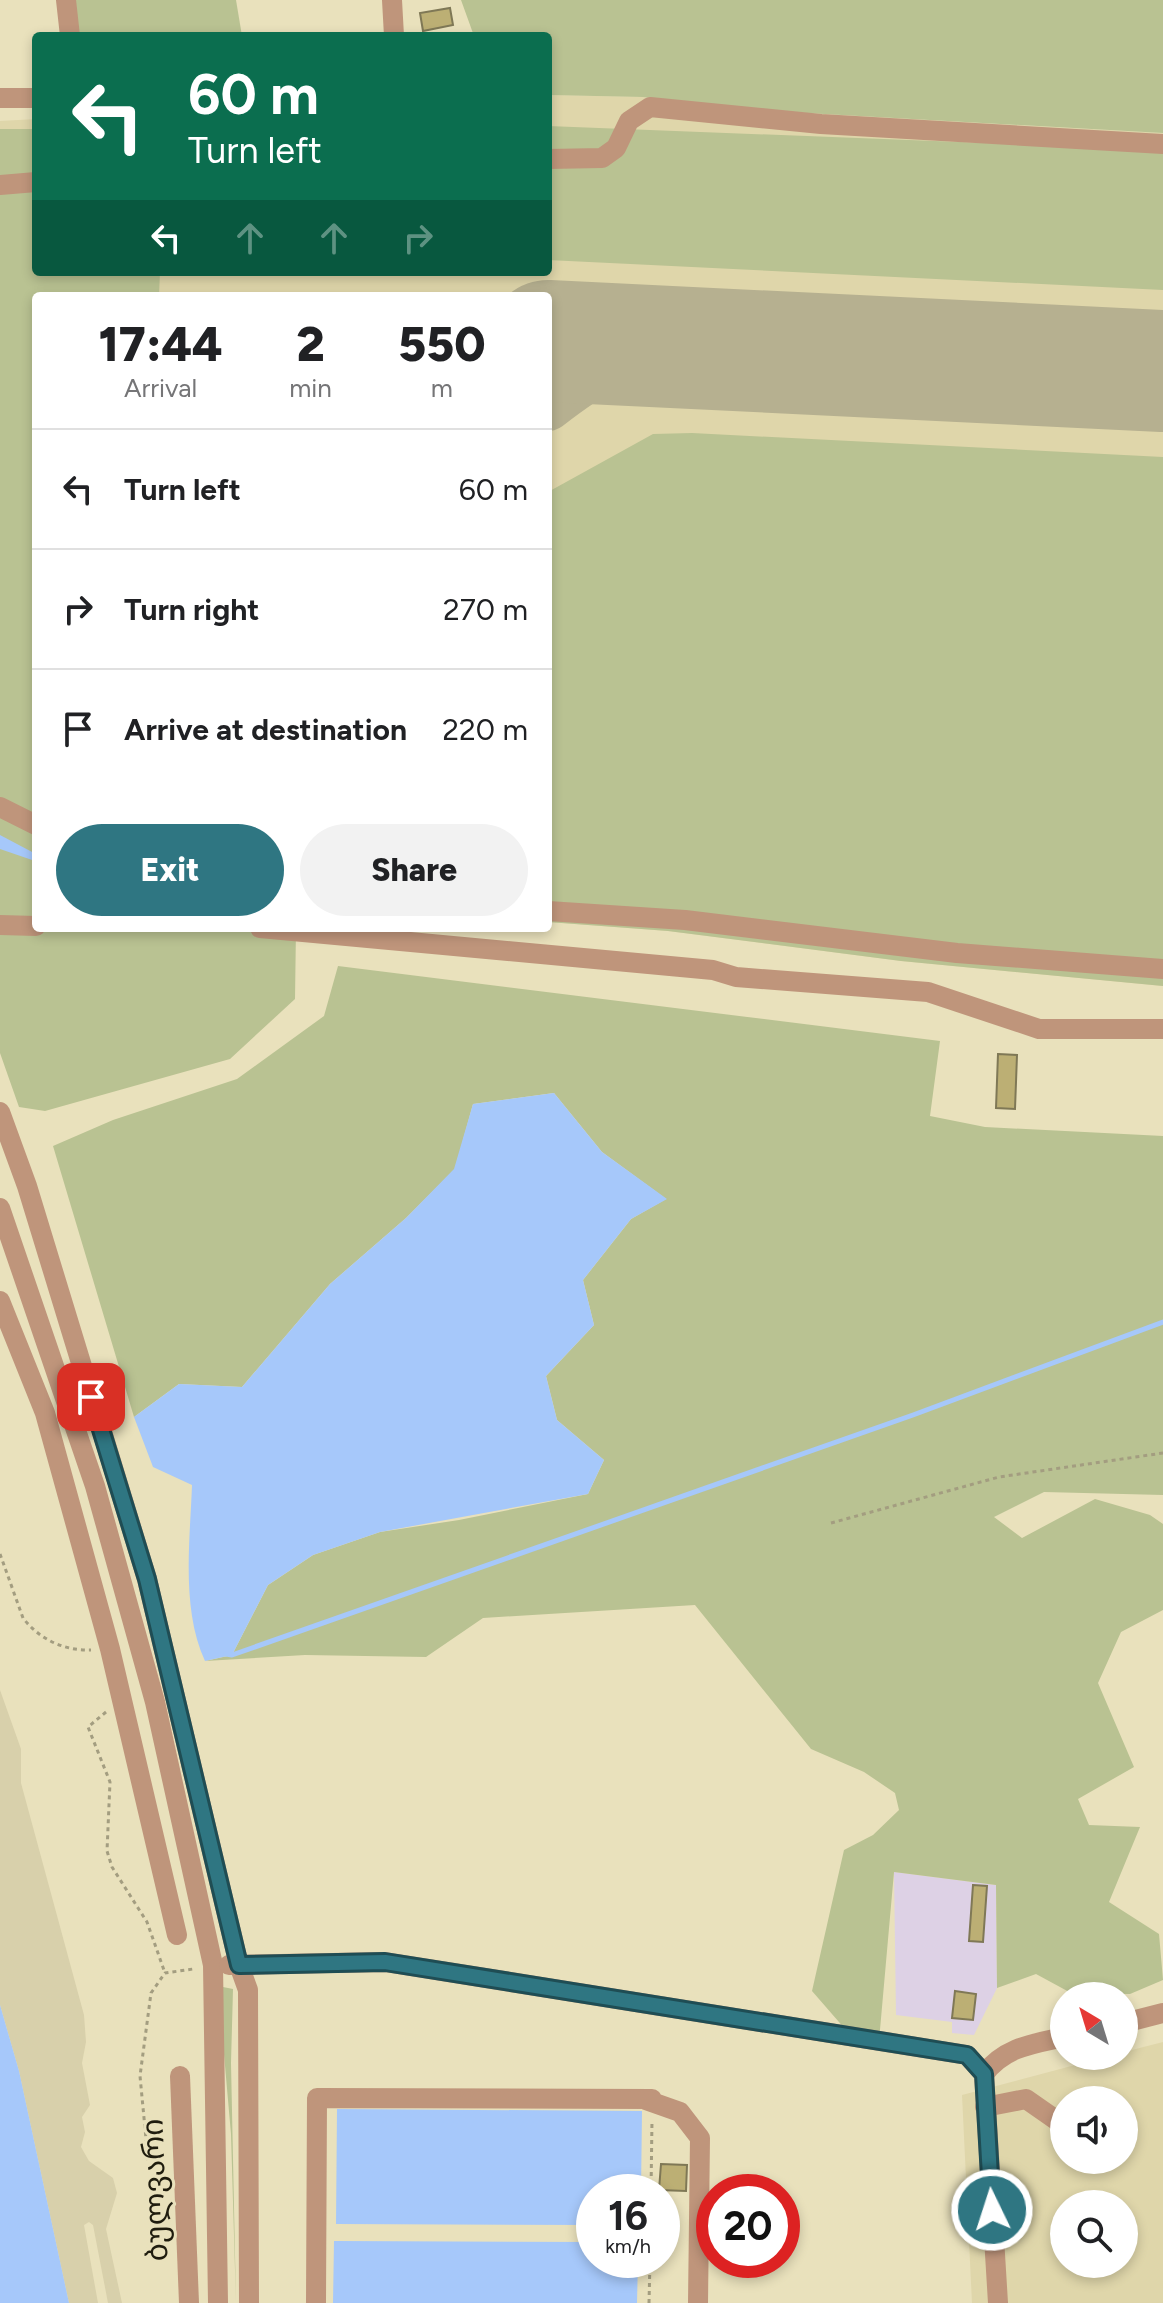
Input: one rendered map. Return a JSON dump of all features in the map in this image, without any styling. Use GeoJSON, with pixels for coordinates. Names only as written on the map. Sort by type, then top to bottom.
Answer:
{"type":"FeatureCollection","features":[{"type":"Feature","properties":{"kind":"street"},"geometry":{"type":"LineString","coordinates":[[66,0],[70,32]]}},
{"type":"Feature","properties":{"kind":"street"},"geometry":{"type":"LineString","coordinates":[[392,0],[394,32]]}},
{"type":"Feature","properties":{"kind":"street"},"geometry":{"type":"LineString","coordinates":[[0,98],[32,98]]}},
{"type":"Feature","properties":{"kind":"street"},"geometry":{"type":"LineString","coordinates":[[552,159],[602,158],[616,148],[629,121],[650,107],[821,124],[1163,144]]}},
{"type":"Feature","properties":{"kind":"street"},"geometry":{"type":"LineString","coordinates":[[0,185],[32,182]]}},
{"type":"Feature","properties":{"kind":"street"},"geometry":{"type":"LineString","coordinates":[[0,807],[32,823]]}},
{"type":"Feature","properties":{"kind":"street"},"geometry":{"type":"LineString","coordinates":[[552,911],[685,920],[957,953],[1163,969]]}},
{"type":"Feature","properties":{"kind":"street"},"geometry":{"type":"LineString","coordinates":[[0,925],[32,926]]}},
{"type":"Feature","properties":{"kind":"street"},"geometry":{"type":"LineString","coordinates":[[303,932],[713,970],[736,977],[928,992],[1039,1029],[1163,1029]]}},
{"type":"Feature","properties":{"kind":"street"},"geometry":{"type":"LineString","coordinates":[[0,1112],[27,1186],[147,1579],[239,1965],[248,1990],[249,2303]]}},
{"type":"Feature","properties":{"kind":"street"},"geometry":{"type":"LineString","coordinates":[[0,1208],[103,1515],[155,1702],[213,1965],[218,2303]]}},
{"type":"Feature","properties":{"kind":"street"},"geometry":{"type":"LineString","coordinates":[[0,1301],[45,1413],[110,1649],[177,1935]]}},
{"type":"Feature","properties":{"kind":"street"},"geometry":{"type":"LineString","coordinates":[[213,1965],[385,1962],[967,2055],[984,2074]]}},
{"type":"Feature","properties":{"kind":"street"},"geometry":{"type":"LineString","coordinates":[[1138,2019],[1163,2013]]}},
{"type":"Feature","properties":{"kind":"street"},"geometry":{"type":"LineString","coordinates":[[998,2303],[984,2074],[997,2057],[1013,2049],[1050,2040]]}},
{"type":"Feature","properties":{"kind":"street","name":"ბულვარი"},"geometry":{"type":"LineString","coordinates":[[180,2076],[189,2303]]}},
{"type":"Feature","properties":{"kind":"street"},"geometry":{"type":"LineString","coordinates":[[316,2303],[317,2098],[652,2099]]}},
{"type":"Feature","properties":{"kind":"street"},"geometry":{"type":"LineString","coordinates":[[652,2099],[646,2100],[680,2112],[700,2138],[698,2303]]}},
{"type":"Feature","properties":{"kind":"street"},"geometry":{"type":"LineString","coordinates":[[985,2107],[1026,2099],[1050,2116]]}},
{"type":"Feature","properties":{"kind":"path"},"geometry":{"type":"LineString","coordinates":[[831,1523],[999,1477],[1163,1453]]}},
{"type":"Feature","properties":{"kind":"path"},"geometry":{"type":"LineString","coordinates":[[0,1554],[29,1627],[55,1644],[75,1650],[110,1649]]}},
{"type":"Feature","properties":{"kind":"path"},"geometry":{"type":"LineString","coordinates":[[121,1700],[88,1727],[110,1782],[107,1851],[112,1867],[147,1922],[165,1973]]}},
{"type":"Feature","properties":{"kind":"path"},"geometry":{"type":"LineString","coordinates":[[148,2160],[140,2076],[151,1993],[165,1973],[213,1965]]}},
{"type":"Feature","properties":{"kind":"path"},"geometry":{"type":"LineString","coordinates":[[651,2174],[652,2099]]}},
{"type":"Feature","properties":{"kind":"path"},"geometry":{"type":"LineString","coordinates":[[649,2303],[650,2278]]}},
{"type":"Feature","properties":{"kind":"shaded area"},"geometry":{"type":"Polygon","coordinates":[[[552,95],[643,97],[734,109],[1163,133],[1163,986],[901,961],[668,931],[552,922],[552,292],[32,292],[32,355],[0,823],[0,121],[32,119],[32,276],[552,276],[552,95]]]}},
{"type":"Feature","properties":{"kind":"shaded area"},"geometry":{"type":"Polygon","coordinates":[[[894,1872],[996,1885],[997,1988],[974,2035],[952,2033],[952,2022],[896,2015],[894,1872]]]}},
{"type":"Feature","properties":{"kind":"shaded area"},"geometry":{"type":"Polygon","coordinates":[[[1163,2042],[1163,2303],[972,2303],[962,2095],[1056,2070],[1138,2070],[1138,2048],[1163,2042]]]}},
{"type":"Feature","properties":{"kind":"green space"},"geometry":{"type":"Polygon","coordinates":[[[66,0],[236,0],[241,32],[70,32],[66,0]]]}},
{"type":"Feature","properties":{"kind":"green space"},"geometry":{"type":"Polygon","coordinates":[[[461,0],[1163,0],[1163,133],[734,109],[643,97],[552,95],[552,32],[473,32],[461,0]]]}},
{"type":"Feature","properties":{"kind":"green space"},"geometry":{"type":"Polygon","coordinates":[[[552,126],[1163,150],[1163,290],[552,260],[552,126]]]}},
{"type":"Feature","properties":{"kind":"green space"},"geometry":{"type":"Polygon","coordinates":[[[0,129],[32,129],[32,276],[160,276],[159,292],[32,292],[32,932],[296,932],[295,999],[230,1059],[45,1111],[19,1107],[0,1053],[0,129]]]}},
{"type":"Feature","properties":{"kind":"green space"},"geometry":{"type":"Polygon","coordinates":[[[692,433],[1163,457],[1163,986],[901,961],[668,931],[552,922],[552,490],[653,434],[692,433]]]}},
{"type":"Feature","properties":{"kind":"green space"},"geometry":{"type":"Polygon","coordinates":[[[338,966],[940,1041],[930,1116],[985,1127],[1163,1136],[1163,1495],[1044,1492],[994,1517],[1022,1538],[1095,1499],[1150,1515],[1163,1524],[1163,1610],[1121,1632],[1098,1683],[1134,1767],[1078,1799],[1089,1825],[1140,1827],[1109,1902],[1159,1934],[1163,1980],[1138,1991],[1138,1982],[1051,1982],[1036,1974],[997,1988],[996,1885],[894,1872],[879,2041],[852,2037],[812,1991],[844,1850],[873,1835],[899,1810],[895,1793],[864,1772],[811,1749],[695,1605],[483,1618],[426,1657],[305,1655],[205,1661],[232,1655],[268,1585],[313,1555],[380,1532],[588,1494],[604,1460],[557,1420],[546,1376],[594,1325],[583,1280],[631,1219],[666,1199],[602,1152],[554,1093],[473,1104],[455,1169],[406,1218],[330,1284],[242,1387],[179,1384],[134,1417],[53,1146],[113,1120],[237,1079],[324,1016],[338,966]]]}},
{"type":"Feature","properties":{"kind":"green space"},"geometry":{"type":"Polygon","coordinates":[[[218,1986],[233,1989],[231,2063],[236,2303],[231,2134],[218,1986]]]}},
{"type":"Feature","properties":{"kind":"sand"},"geometry":{"type":"Polygon","coordinates":[[[0,1690],[21,1749],[21,1783],[84,2015],[86,2042],[82,2063],[90,2105],[82,2117],[85,2132],[81,2147],[89,2161],[113,2178],[117,2193],[106,2229],[122,2303],[108,2303],[93,2225],[89,2222],[84,2225],[98,2303],[69,2303],[19,2071],[0,2005],[0,1690]]]}},
{"type":"Feature","properties":{"kind":"water"},"geometry":{"type":"Polygon","coordinates":[[[0,835],[32,852],[32,860],[0,849],[0,835]]]}},
{"type":"Feature","properties":{"kind":"water"},"geometry":{"type":"Polygon","coordinates":[[[554,1093],[602,1152],[667,1199],[631,1219],[583,1280],[594,1325],[546,1376],[557,1420],[604,1460],[588,1494],[380,1532],[313,1555],[268,1585],[232,1655],[205,1661],[197,1641],[190,1597],[192,1485],[153,1467],[134,1417],[179,1384],[242,1387],[330,1284],[406,1218],[454,1169],[473,1104],[554,1093]]]}},
{"type":"Feature","properties":{"kind":"water"},"geometry":{"type":"Polygon","coordinates":[[[0,2005],[19,2071],[69,2303],[0,2303],[0,2005]]]}},
{"type":"Feature","properties":{"kind":"water"},"geometry":{"type":"Polygon","coordinates":[[[337,2109],[642,2111],[641,2174],[576,2174],[576,2225],[336,2224],[337,2109]]]}},
{"type":"Feature","properties":{"kind":"water"},"geometry":{"type":"Polygon","coordinates":[[[334,2241],[576,2242],[576,2278],[638,2278],[637,2303],[333,2303],[334,2241]]]}},
{"type":"Feature","properties":{"kind":"building"},"geometry":{"type":"Polygon","coordinates":[[[450,8],[453,25],[423,31],[420,13],[450,8]]]}},
{"type":"Feature","properties":{"kind":"building"},"geometry":{"type":"Polygon","coordinates":[[[998,1054],[1017,1055],[1015,1109],[996,1108],[998,1054]]]}},
{"type":"Feature","properties":{"kind":"building"},"geometry":{"type":"Polygon","coordinates":[[[973,1885],[987,1886],[983,1942],[969,1941],[973,1885]]]}},
{"type":"Feature","properties":{"kind":"building"},"geometry":{"type":"Polygon","coordinates":[[[955,1991],[976,1994],[973,2020],[952,2018],[955,1991]]]}},
{"type":"Feature","properties":{"kind":"building"},"geometry":{"type":"Polygon","coordinates":[[[661,2164],[687,2165],[686,2191],[680,2191],[680,2174],[660,2174],[661,2164]]]}},
{"type":"Feature","properties":{"kind":"waterway"},"geometry":{"type":"LineString","coordinates":[[226,1654],[232,1655],[913,1415],[1163,1322]]}},
{"type":"Feature","properties":{"kind":"taxiway"},"geometry":{"type":"LineString","coordinates":[[552,315],[726,350]]}},
{"type":"Feature","properties":{"kind":"taxiway"},"geometry":{"type":"LineString","coordinates":[[552,404],[594,375],[627,358],[644,352],[681,348]]}},
{"type":"Feature","properties":{"kind":"runway"},"geometry":{"type":"LineString","coordinates":[[552,341],[1163,371]]}},
{"type":"Feature","properties":{"kind":"route"},"geometry":{"type":"LineString","coordinates":[[91,1397],[147,1579],[239,1965],[385,1962],[967,2055],[984,2074],[992,2210]]}}]}
